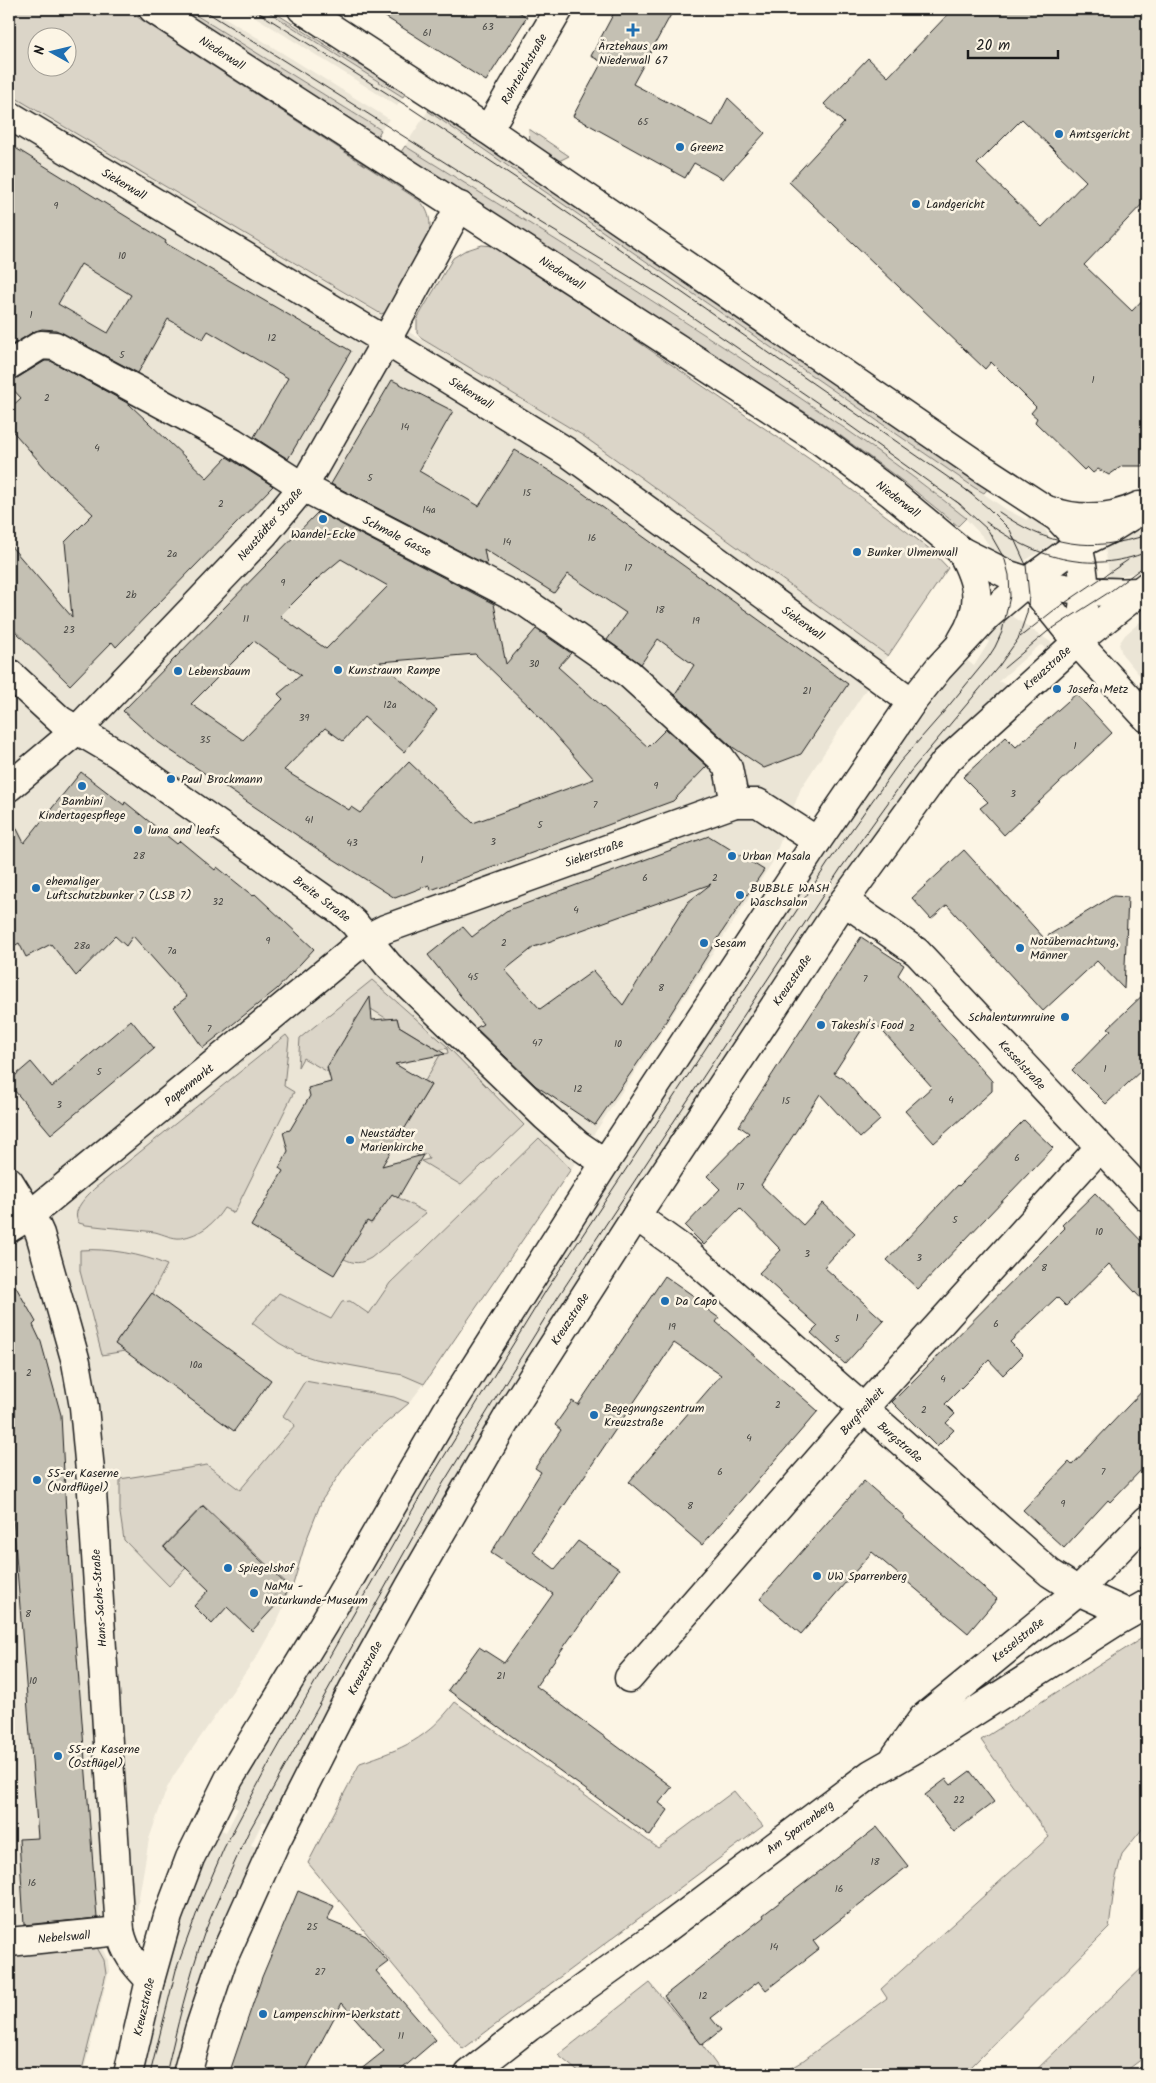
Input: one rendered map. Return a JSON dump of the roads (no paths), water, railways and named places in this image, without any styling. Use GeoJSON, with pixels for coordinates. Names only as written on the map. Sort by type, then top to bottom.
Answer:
{"type":"FeatureCollection","features":[{"type":"Feature","properties":{"kind":"street","name":"Niederwall"},"geometry":{"type":"LineString","coordinates":[[153,9],[821,441],[891,493],[961,551],[1008,575],[1028,581],[1084,591],[1117,593],[1144,589]]}},
{"type":"Feature","properties":{"kind":"street"},"geometry":{"type":"LineString","coordinates":[[302,9],[488,130],[1067,526],[1083,562],[1084,591],[1082,617],[1077,642]]}},
{"type":"Feature","properties":{"kind":"street","name":"Rohrteichstraße"},"geometry":{"type":"LineString","coordinates":[[488,130],[559,9]]}},
{"type":"Feature","properties":{"kind":"street","name":"Siekerwall"},"geometry":{"type":"LineString","coordinates":[[9,115],[386,341],[600,475],[912,702]]}},
{"type":"Feature","properties":{"kind":"street","name":"Neustädter Straße"},"geometry":{"type":"LineString","coordinates":[[9,786],[77,730],[264,534],[303,487],[460,206]]}},
{"type":"Feature","properties":{"kind":"street","name":"Schmale Gasse"},"geometry":{"type":"LineString","coordinates":[[9,365],[41,345],[55,346],[233,442],[303,487],[525,602],[629,674],[720,757],[728,768],[734,803]]}},
{"type":"Feature","properties":{"kind":"street"},"geometry":{"type":"LineString","coordinates":[[1043,508],[1070,517],[1089,518],[1110,516],[1131,510],[1147,502]]}},
{"type":"Feature","properties":{"kind":"street"},"geometry":{"type":"LineString","coordinates":[[962,640],[1028,581],[1077,545],[1112,528],[1147,506]]}},
{"type":"Feature","properties":{"kind":"street","name":"Niederwall"},"geometry":{"type":"LineString","coordinates":[[961,551],[972,570],[977,592],[977,608],[972,624],[962,640]]}},
{"type":"Feature","properties":{"kind":"street"},"geometry":{"type":"LineString","coordinates":[[1028,581],[1077,642],[1147,718]]}},
{"type":"Feature","properties":{"kind":"street","name":"Kreuzstraße"},"geometry":{"type":"LineString","coordinates":[[187,2074],[199,2030],[222,1961],[272,1849],[353,1689],[512,1408],[844,901],[945,762],[1077,642],[1144,589]]}},
{"type":"Feature","properties":{"kind":"street","name":"Kreuzstraße"},"geometry":{"type":"LineString","coordinates":[[128,2074],[150,1980],[178,1888],[190,1858],[233,1772],[323,1625],[447,1411],[605,1163],[817,841],[912,702],[962,640]]}},
{"type":"Feature","properties":{"kind":"street","name":"Breite Straße"},"geometry":{"type":"LineString","coordinates":[[9,672],[48,711],[118,754],[340,910],[367,938],[388,965],[546,1117],[577,1144],[605,1163]]}},
{"type":"Feature","properties":{"kind":"street","name":"Siekerstraße"},"geometry":{"type":"LineString","coordinates":[[367,938],[402,922],[734,803],[758,803],[817,841]]}},
{"type":"Feature","properties":{"kind":"street","name":"Kesselstraße"},"geometry":{"type":"LineString","coordinates":[[844,901],[917,952],[1147,1197]]}},
{"type":"Feature","properties":{"kind":"street","name":"Papenmarkt"},"geometry":{"type":"LineString","coordinates":[[19,1222],[367,938]]}},
{"type":"Feature","properties":{"kind":"street","name":"Burgfreiheit"},"geometry":{"type":"LineString","coordinates":[[629,1678],[863,1409],[1099,1148]]}},
{"type":"Feature","properties":{"kind":"street","name":"Hans-Sachs-Straße"},"geometry":{"type":"LineString","coordinates":[[9,1182],[19,1222],[40,1234],[76,1362],[84,1407],[92,1492],[120,1931],[124,1947],[131,1960],[150,1980]]}},
{"type":"Feature","properties":{"kind":"street","name":"Burgstraße"},"geometry":{"type":"LineString","coordinates":[[636,1216],[685,1251],[1050,1573],[1078,1591],[1138,1609]]}},
{"type":"Feature","properties":{"kind":"street","name":"Kesselstraße"},"geometry":{"type":"LineString","coordinates":[[892,1762],[923,1718],[1078,1591],[1147,1520]]}},
{"type":"Feature","properties":{"kind":"street","name":"Am Sparrenberg"},"geometry":{"type":"LineString","coordinates":[[469,2074],[529,2027],[656,1936],[871,1774],[927,1742],[1138,1609]]}},
{"type":"Feature","properties":{"kind":"street","name":"Nebelswall"},"geometry":{"type":"LineString","coordinates":[[9,1942],[120,1931]]}},
{"type":"Feature","properties":{"kind":"tram line"},"geometry":{"type":"LineString","coordinates":[[202,9],[533,218],[663,297],[828,410],[961,505]]}},
{"type":"Feature","properties":{"kind":"tram line"},"geometry":{"type":"LineString","coordinates":[[253,9],[412,109],[546,198],[972,494]]}},
{"type":"Feature","properties":{"kind":"tram line"},"geometry":{"type":"LineString","coordinates":[[166,2074],[198,1951],[248,1833],[442,1485],[558,1297],[841,868],[910,772],[999,666],[1018,639],[1027,613],[1029,596],[1026,565],[1010,530],[966,490]]}},
{"type":"Feature","properties":{"kind":"tram line"},"geometry":{"type":"LineString","coordinates":[[150,2074],[176,1970],[200,1904],[224,1848],[272,1758],[429,1481],[547,1289],[830,860],[900,762],[942,714],[995,647],[1002,632],[1010,596],[1009,575],[1005,560],[988,530],[956,501]]}},
{"type":"Feature","properties":{"kind":"tram line"},"geometry":{"type":"LineString","coordinates":[[999,512],[1035,532],[1052,539],[1070,543],[1088,545],[1107,544],[1147,535]]}},
{"type":"Feature","properties":{"kind":"tram line"},"geometry":{"type":"LineString","coordinates":[[986,522],[1023,545],[1063,559],[1083,562],[1104,562],[1125,559],[1147,552]]}},
{"type":"Feature","properties":{"kind":"tram line"},"geometry":{"type":"LineString","coordinates":[[1020,637],[1053,611],[1128,560]]}},
{"type":"Feature","properties":{"kind":"tram line"},"geometry":{"type":"LineString","coordinates":[[1004,668],[1047,632],[1108,593],[1147,564]]}},
{"type":"Feature","properties":{"kind":"place","name":"Ärztehaus am Niederwall 67"},"geometry":{"type":"Point","coordinates":[633,30]}},
{"type":"Feature","properties":{"kind":"place","name":"Amtsgericht"},"geometry":{"type":"Point","coordinates":[1059,134]}},
{"type":"Feature","properties":{"kind":"place","name":"Greenz"},"geometry":{"type":"Point","coordinates":[680,147]}},
{"type":"Feature","properties":{"kind":"place","name":"Landgericht"},"geometry":{"type":"Point","coordinates":[916,204]}},
{"type":"Feature","properties":{"kind":"place","name":"Wandel-Ecke"},"geometry":{"type":"Point","coordinates":[323,519]}},
{"type":"Feature","properties":{"kind":"place","name":"Bunker Ulmenwall"},"geometry":{"type":"Point","coordinates":[857,552]}},
{"type":"Feature","properties":{"kind":"place","name":"Kunstraum Rampe"},"geometry":{"type":"Point","coordinates":[338,670]}},
{"type":"Feature","properties":{"kind":"place","name":"Lebensbaum"},"geometry":{"type":"Point","coordinates":[178,671]}},
{"type":"Feature","properties":{"kind":"place","name":"Josefa Metz"},"geometry":{"type":"Point","coordinates":[1057,689]}},
{"type":"Feature","properties":{"kind":"place","name":"Paul Brockmann"},"geometry":{"type":"Point","coordinates":[171,779]}},
{"type":"Feature","properties":{"kind":"place","name":"Bambini Kindertagespflege"},"geometry":{"type":"Point","coordinates":[82,786]}},
{"type":"Feature","properties":{"kind":"place","name":"luna and leafs"},"geometry":{"type":"Point","coordinates":[138,830]}},
{"type":"Feature","properties":{"kind":"place","name":"Urban Masala"},"geometry":{"type":"Point","coordinates":[732,856]}},
{"type":"Feature","properties":{"kind":"place","name":"ehemaliger Luftschutzbunker 7 (LSB 7)"},"geometry":{"type":"Point","coordinates":[36,888]}},
{"type":"Feature","properties":{"kind":"place","name":"BUBBLE WASH Waschsalon"},"geometry":{"type":"Point","coordinates":[740,895]}},
{"type":"Feature","properties":{"kind":"place","name":"Sesam"},"geometry":{"type":"Point","coordinates":[704,943]}},
{"type":"Feature","properties":{"kind":"place","name":"Notübernachtung, Männer"},"geometry":{"type":"Point","coordinates":[1020,948]}},
{"type":"Feature","properties":{"kind":"place","name":"Schalenturmruine"},"geometry":{"type":"Point","coordinates":[1065,1017]}},
{"type":"Feature","properties":{"kind":"place","name":"Takeshi's Food"},"geometry":{"type":"Point","coordinates":[821,1025]}},
{"type":"Feature","properties":{"kind":"place","name":"Neustädter Marienkirche"},"geometry":{"type":"Point","coordinates":[350,1140]}},
{"type":"Feature","properties":{"kind":"place","name":"Da Capo"},"geometry":{"type":"Point","coordinates":[665,1301]}},
{"type":"Feature","properties":{"kind":"place","name":"Begegnungszentrum Kreuzstraße"},"geometry":{"type":"Point","coordinates":[594,1415]}},
{"type":"Feature","properties":{"kind":"place","name":"55-er Kaserne (Nordflügel)"},"geometry":{"type":"Point","coordinates":[37,1480]}},
{"type":"Feature","properties":{"kind":"place","name":"Spiegelshof"},"geometry":{"type":"Point","coordinates":[228,1568]}},
{"type":"Feature","properties":{"kind":"place","name":"UW Sparrenberg"},"geometry":{"type":"Point","coordinates":[817,1576]}},
{"type":"Feature","properties":{"kind":"place","name":"NaMu - Naturkunde-Museum"},"geometry":{"type":"Point","coordinates":[254,1593]}},
{"type":"Feature","properties":{"kind":"place","name":"55-er Kaserne (Ostflügel)"},"geometry":{"type":"Point","coordinates":[58,1756]}},
{"type":"Feature","properties":{"kind":"place","name":"Lampenschirm-Werkstatt"},"geometry":{"type":"Point","coordinates":[263,2014]}}]}
